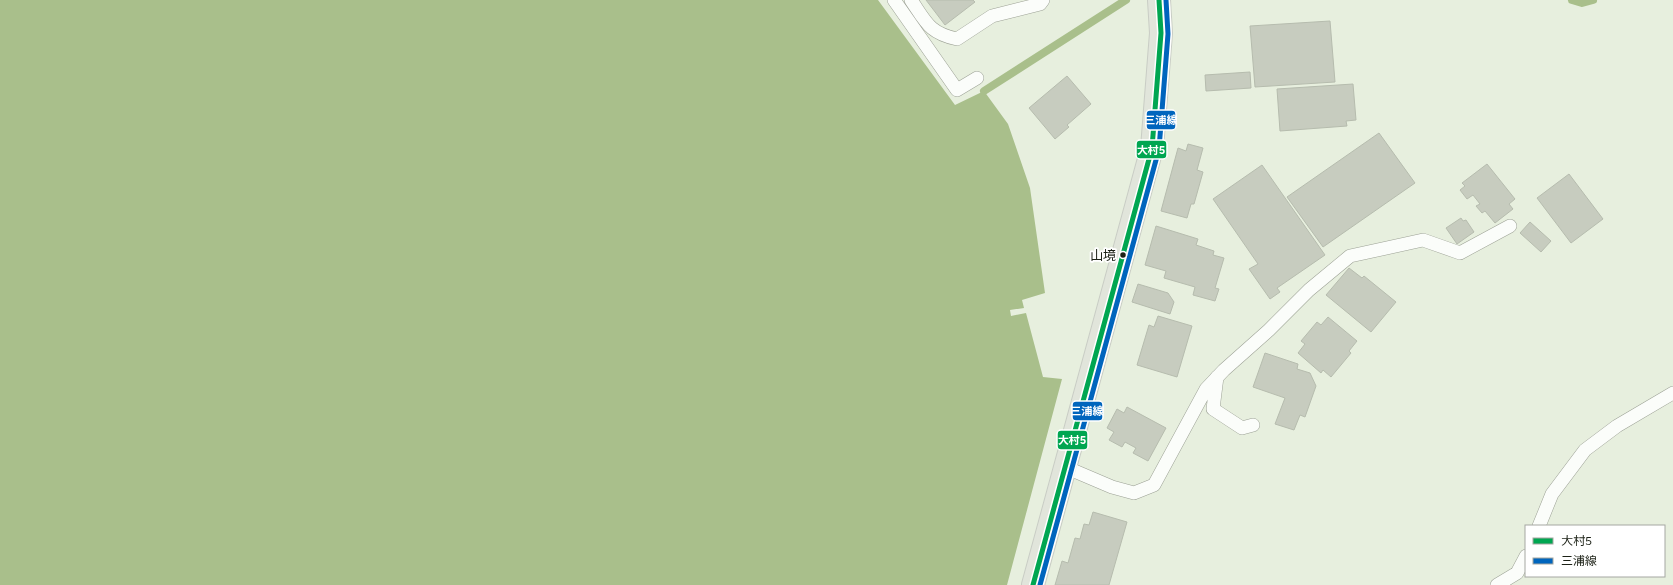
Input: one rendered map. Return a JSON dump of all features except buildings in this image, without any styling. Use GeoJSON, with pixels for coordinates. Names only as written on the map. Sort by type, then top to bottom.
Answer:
{"type":"FeatureCollection","features":[{"type":"Feature","properties":{"kind":"main road"},"geometry":{"type":"LineString","coordinates":[[1033,585],[1152,148],[1160,33],[1159,0]]}},
{"type":"Feature","properties":{"kind":"lane"},"geometry":{"type":"LineString","coordinates":[[894,0],[957,90],[977,78]]}},
{"type":"Feature","properties":{"kind":"lane"},"geometry":{"type":"LineString","coordinates":[[911,0],[932,30],[944,36],[957,39],[992,16],[1040,4],[1043,0]]}},
{"type":"Feature","properties":{"kind":"lane"},"geometry":{"type":"LineString","coordinates":[[1065,467],[1112,487],[1134,494],[1154,485],[1206,389],[1309,290],[1350,256],[1423,240],[1460,253],[1510,226]]}},
{"type":"Feature","properties":{"kind":"lane"},"geometry":{"type":"LineString","coordinates":[[1217,377],[1213,409],[1242,428],[1253,425]]}},
{"type":"Feature","properties":{"kind":"lane"},"geometry":{"type":"LineString","coordinates":[[1539,525],[1552,494],[1585,450],[1617,426],[1673,393]]}},
{"type":"Feature","properties":{"kind":"lane"},"geometry":{"type":"LineString","coordinates":[[1497,585],[1517,573],[1525,558]]}},
{"type":"Feature","properties":{"kind":"shaded area"},"geometry":{"type":"Polygon","coordinates":[[[0,0],[878,0],[955,105],[984,91],[1008,124],[1030,188],[1045,293],[1022,300],[1024,308],[1010,310],[1011,316],[1026,313],[1043,377],[1062,379],[1007,585],[0,585],[0,0]]]}},
{"type":"Feature","properties":{"kind":"waterway"},"geometry":{"type":"LineString","coordinates":[[984,91],[1126,0]]}},
{"type":"Feature","properties":{"kind":"waterway"},"geometry":{"type":"LineString","coordinates":[[1572,0],[1582,3],[1593,0]]}},
{"type":"Feature","properties":{"kind":"transit line","name":"大村5"},"geometry":{"type":"LineString","coordinates":[[1033,585],[1152,148],[1161,33],[1159,0]]}},
{"type":"Feature","properties":{"kind":"transit line","name":"三浦線"},"geometry":{"type":"LineString","coordinates":[[1040,585],[1159,149],[1168,34],[1166,0]]}},
{"type":"Feature","properties":{"kind":"place","name":"山境"},"geometry":{"type":"Point","coordinates":[1123,255]}}]}
